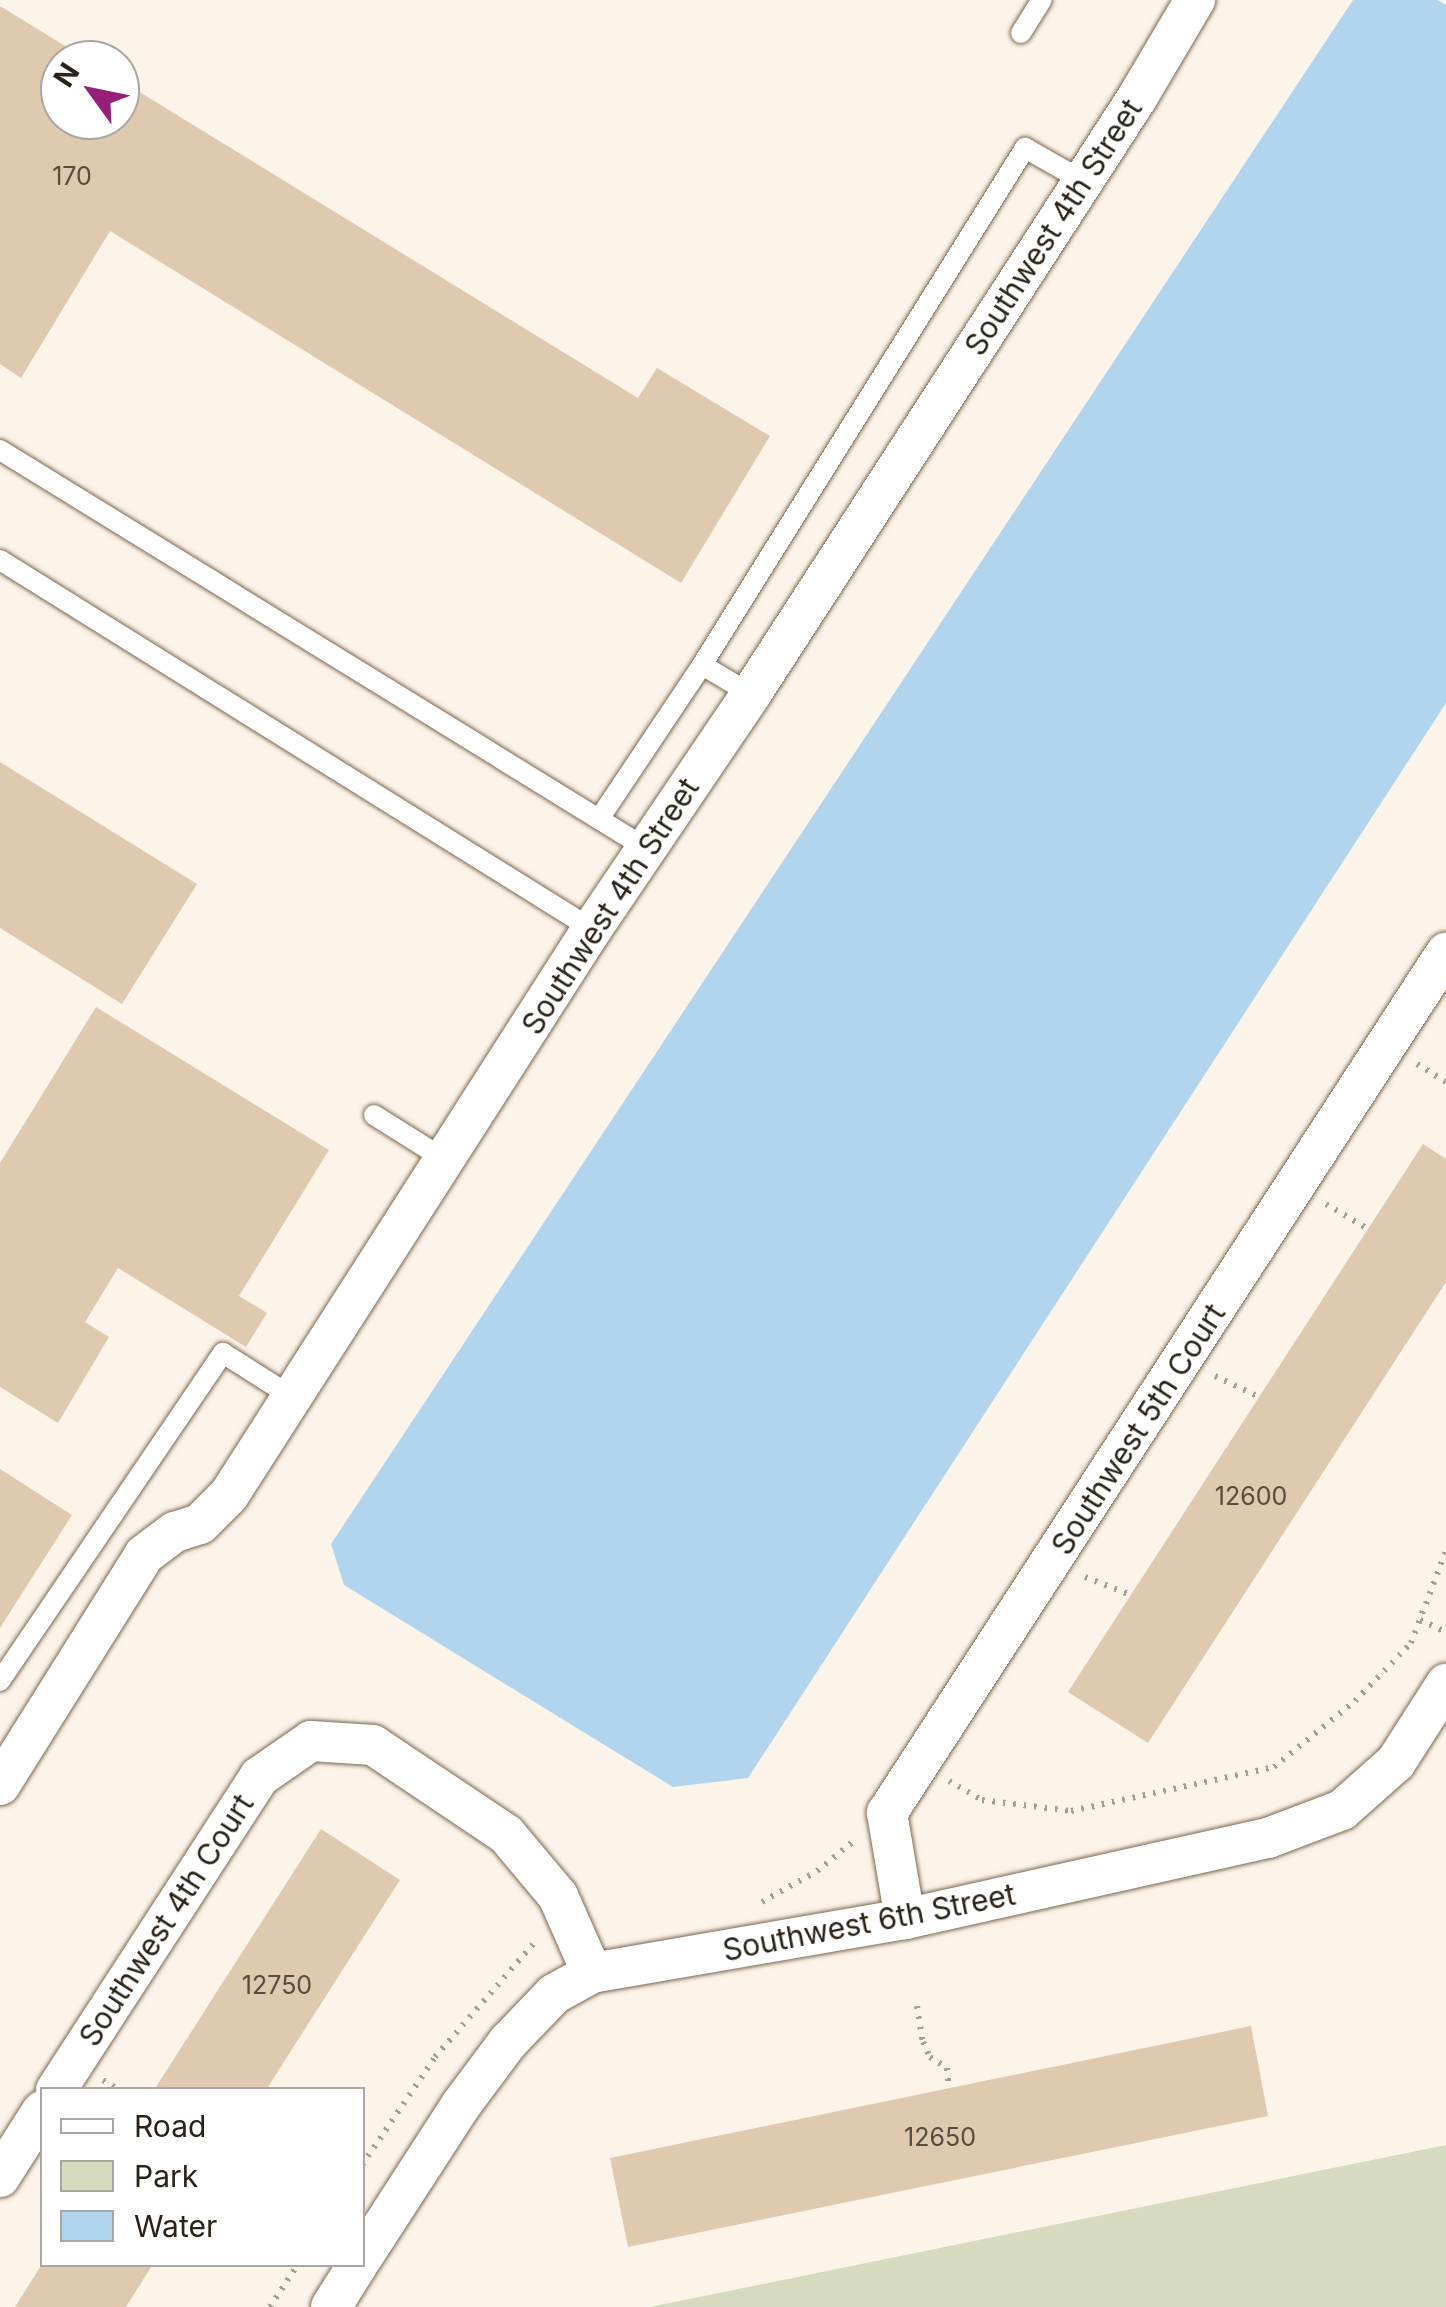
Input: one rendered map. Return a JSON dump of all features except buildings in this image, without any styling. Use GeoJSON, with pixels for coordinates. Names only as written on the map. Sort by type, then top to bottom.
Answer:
{"type":"FeatureCollection","features":[{"type":"Feature","properties":{"kind":"street","name":"Southwest 4th Street"},"geometry":{"type":"LineString","coordinates":[[2,1777],[144,1556],[175,1532],[200,1524],[229,1495],[592,928],[751,694],[1083,181],[1196,0]]}},
{"type":"Feature","properties":{"kind":"street","name":"Southwest 5th Court"},"geometry":{"type":"LineString","coordinates":[[905,1919],[886,1814],[1446,953]]}},
{"type":"Feature","properties":{"kind":"street","name":"Southwest 6th Street"},"geometry":{"type":"LineString","coordinates":[[365,2253],[461,2105],[508,2042],[554,1994],[592,1973],[905,1919],[1268,1838],[1342,1810],[1396,1762],[1446,1684]]}},
{"type":"Feature","properties":{"kind":"street","name":"Southwest 4th Court"},"geometry":{"type":"LineString","coordinates":[[58,2087],[259,1776],[311,1741],[373,1745],[506,1834],[558,1896],[592,1973]]}},
{"type":"Feature","properties":{"kind":"street"},"geometry":{"type":"LineString","coordinates":[[0,2176],[40,2114]]}},
{"type":"Feature","properties":{"kind":"street"},"geometry":{"type":"LineString","coordinates":[[331,2307],[356,2267]]}},
{"type":"Feature","properties":{"kind":"lane"},"geometry":{"type":"LineString","coordinates":[[1022,32],[1042,0]]}},
{"type":"Feature","properties":{"kind":"lane"},"geometry":{"type":"LineString","coordinates":[[600,819],[702,665],[1025,148],[1083,181]]}},
{"type":"Feature","properties":{"kind":"lane"},"geometry":{"type":"LineString","coordinates":[[0,450],[646,848]]}},
{"type":"Feature","properties":{"kind":"lane"},"geometry":{"type":"LineString","coordinates":[[0,560],[592,928]]}},
{"type":"Feature","properties":{"kind":"lane"},"geometry":{"type":"LineString","coordinates":[[702,665],[751,694]]}},
{"type":"Feature","properties":{"kind":"lane"},"geometry":{"type":"LineString","coordinates":[[374,1115],[444,1159]]}},
{"type":"Feature","properties":{"kind":"lane"},"geometry":{"type":"LineString","coordinates":[[0,1680],[222,1353],[292,1397]]}},
{"type":"Feature","properties":{"kind":"path"},"geometry":{"type":"LineString","coordinates":[[1295,1186],[1368,1229]]}},
{"type":"Feature","properties":{"kind":"path"},"geometry":{"type":"LineString","coordinates":[[920,1765],[982,1800],[1072,1812],[1274,1767],[1356,1701],[1411,1642],[1446,1552]]}},
{"type":"Feature","properties":{"kind":"path"},"geometry":{"type":"LineString","coordinates":[[1054,1558],[1099,1585],[1131,1596]]}},
{"type":"Feature","properties":{"kind":"path"},"geometry":{"type":"LineString","coordinates":[[1420,1620],[1446,1632]]}},
{"type":"Feature","properties":{"kind":"path"},"geometry":{"type":"LineString","coordinates":[[917,2006],[922,2042],[930,2057],[947,2068],[949,2089]]}},
{"type":"Feature","properties":{"kind":"path"},"geometry":{"type":"LineString","coordinates":[[270,2307],[296,2267]]}},
{"type":"Feature","properties":{"kind":"green space"},"geometry":{"type":"Polygon","coordinates":[[[1446,2145],[1446,2307],[650,2307],[1446,2145]]]}},
{"type":"Feature","properties":{"kind":"water"},"geometry":{"type":"Polygon","coordinates":[[[1353,0],[1437,0],[1446,5],[1446,703],[748,1778],[673,1787],[344,1585],[331,1544],[1353,0]]]}}]}
